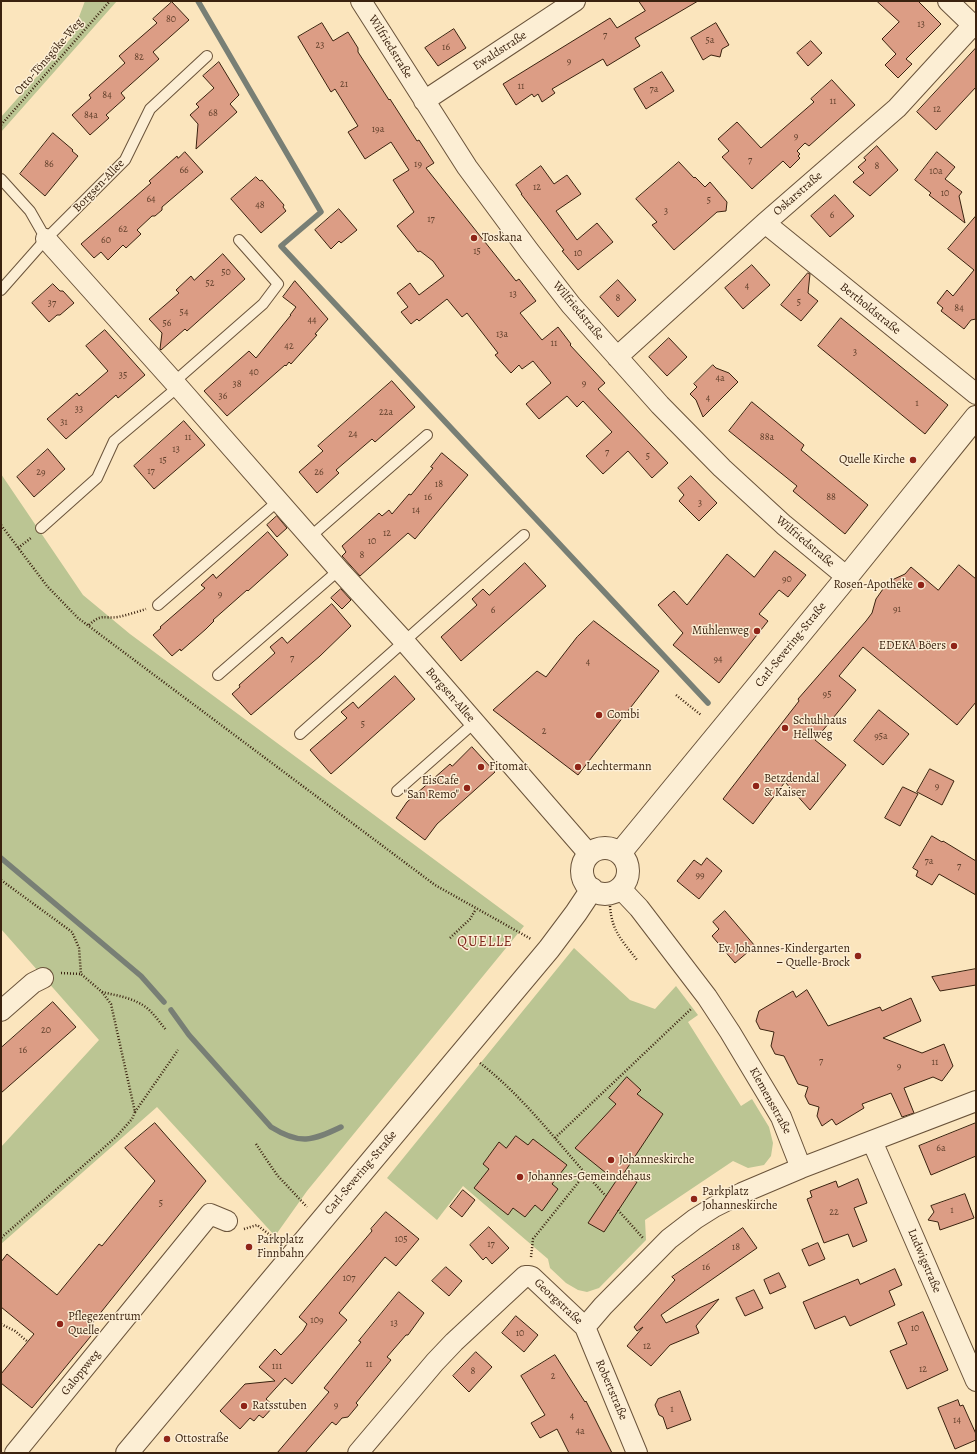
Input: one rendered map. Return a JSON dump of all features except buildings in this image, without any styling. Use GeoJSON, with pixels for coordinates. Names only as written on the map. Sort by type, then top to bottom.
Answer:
{"type":"FeatureCollection","features":[{"type":"Feature","properties":{"kind":"street","name":"Wilfriedstraße"},"geometry":{"type":"LineString","coordinates":[[361,1],[467,167],[524,245],[571,305],[660,405],[722,468],[784,525],[847,577]]}},
{"type":"Feature","properties":{"kind":"street","name":"Ewaldstraße"},"geometry":{"type":"LineString","coordinates":[[424,101],[575,1]]}},
{"type":"Feature","properties":{"kind":"street"},"geometry":{"type":"LineString","coordinates":[[948,1],[974,27]]}},
{"type":"Feature","properties":{"kind":"street","name":"Oskarstraße"},"geometry":{"type":"LineString","coordinates":[[617,357],[765,223],[897,108],[974,27]]}},
{"type":"Feature","properties":{"kind":"street","name":"Bertholdstraße"},"geometry":{"type":"LineString","coordinates":[[765,223],[976,394]]}},
{"type":"Feature","properties":{"kind":"street","name":"Borgsen-Allee"},"geometry":{"type":"LineString","coordinates":[[46,239],[176,384],[339,570],[404,641],[589,854]]}},
{"type":"Feature","properties":{"kind":"street","name":"Carl-Severing-Straße"},"geometry":{"type":"LineString","coordinates":[[620,854],[976,417]]}},
{"type":"Feature","properties":{"kind":"street"},"geometry":{"type":"LineString","coordinates":[[601,848],[614,850],[620,854],[625,860],[627,867],[625,882],[607,890],[584,879],[582,872],[583,866],[589,854],[601,848]]}},
{"type":"Feature","properties":{"kind":"street","name":"Carl-Severing-Straße"},"geometry":{"type":"LineString","coordinates":[[127,1453],[549,949],[576,913],[607,890]]}},
{"type":"Feature","properties":{"kind":"street","name":"Klemensstraße"},"geometry":{"type":"LineString","coordinates":[[607,890],[639,908],[707,997],[764,1086],[781,1117],[801,1168]]}},
{"type":"Feature","properties":{"kind":"street"},"geometry":{"type":"LineString","coordinates":[[1,1011],[33,983],[43,978]]}},
{"type":"Feature","properties":{"kind":"street"},"geometry":{"type":"LineString","coordinates":[[801,1168],[976,1101]]}},
{"type":"Feature","properties":{"kind":"street","name":"Ludwigstraße"},"geometry":{"type":"LineString","coordinates":[[872,1141],[976,1381]]}},
{"type":"Feature","properties":{"kind":"street","name":"Georgstraße"},"geometry":{"type":"LineString","coordinates":[[358,1453],[435,1362],[454,1342],[525,1276],[532,1277],[584,1327],[656,1252],[679,1231],[714,1207],[742,1193],[801,1168]]}},
{"type":"Feature","properties":{"kind":"street","name":"Galoppweg"},"geometry":{"type":"LineString","coordinates":[[15,1453],[210,1214],[235,1225]]}},
{"type":"Feature","properties":{"kind":"street","name":"Robertstraße"},"geometry":{"type":"LineString","coordinates":[[584,1327],[637,1453]]}},
{"type":"Feature","properties":{"kind":"lane","name":"Borgsen-Allee"},"geometry":{"type":"LineString","coordinates":[[1,290],[46,239],[125,160],[150,108],[207,56]]}},
{"type":"Feature","properties":{"kind":"lane","name":"Borgsen-Allee"},"geometry":{"type":"LineString","coordinates":[[1,179],[30,211],[46,239]]}},
{"type":"Feature","properties":{"kind":"lane"},"geometry":{"type":"LineString","coordinates":[[41,528],[97,478],[114,441],[263,304],[278,284],[239,240]]}},
{"type":"Feature","properties":{"kind":"lane"},"geometry":{"type":"LineString","coordinates":[[310,537],[427,435]]}},
{"type":"Feature","properties":{"kind":"lane"},"geometry":{"type":"LineString","coordinates":[[158,605],[278,501]]}},
{"type":"Feature","properties":{"kind":"lane"},"geometry":{"type":"LineString","coordinates":[[300,734],[524,536]]}},
{"type":"Feature","properties":{"kind":"lane"},"geometry":{"type":"LineString","coordinates":[[218,675],[339,570]]}},
{"type":"Feature","properties":{"kind":"lane"},"geometry":{"type":"LineString","coordinates":[[397,791],[474,723]]}},
{"type":"Feature","properties":{"kind":"path","name":"Otto-Tönsgöke-Weg"},"geometry":{"type":"LineString","coordinates":[[1,125],[110,1]]}},
{"type":"Feature","properties":{"kind":"path"},"geometry":{"type":"LineString","coordinates":[[1,525],[47,586],[78,618],[435,885],[549,949]]}},
{"type":"Feature","properties":{"kind":"path"},"geometry":{"type":"LineString","coordinates":[[89,626],[96,618],[117,617],[158,605]]}},
{"type":"Feature","properties":{"kind":"path"},"geometry":{"type":"LineString","coordinates":[[676,695],[701,716]]}},
{"type":"Feature","properties":{"kind":"path"},"geometry":{"type":"LineString","coordinates":[[1,880],[72,932],[79,948],[81,974],[102,992],[111,1004],[135,1112]]}},
{"type":"Feature","properties":{"kind":"path"},"geometry":{"type":"LineString","coordinates":[[607,890],[611,917],[617,934],[637,960]]}},
{"type":"Feature","properties":{"kind":"path"},"geometry":{"type":"LineString","coordinates":[[450,938],[470,919],[476,908]]}},
{"type":"Feature","properties":{"kind":"path"},"geometry":{"type":"LineString","coordinates":[[102,992],[117,995],[140,1003],[153,1014],[166,1030]]}},
{"type":"Feature","properties":{"kind":"path"},"geometry":{"type":"LineString","coordinates":[[555,1138],[690,1009],[707,997]]}},
{"type":"Feature","properties":{"kind":"path"},"geometry":{"type":"LineString","coordinates":[[1,1238],[116,1137],[132,1119],[135,1112],[178,1050]]}},
{"type":"Feature","properties":{"kind":"path"},"geometry":{"type":"LineString","coordinates":[[492,1073],[535,1114],[585,1174],[606,1196]]}},
{"type":"Feature","properties":{"kind":"path"},"geometry":{"type":"LineString","coordinates":[[256,1144],[277,1175],[306,1207],[322,1220]]}},
{"type":"Feature","properties":{"kind":"path"},"geometry":{"type":"LineString","coordinates":[[528,1276],[533,1239],[585,1174]]}},
{"type":"Feature","properties":{"kind":"path"},"geometry":{"type":"LineString","coordinates":[[618,1210],[656,1252]]}},
{"type":"Feature","properties":{"kind":"path"},"geometry":{"type":"LineString","coordinates":[[235,1225],[257,1225],[293,1254]]}},
{"type":"Feature","properties":{"kind":"path"},"geometry":{"type":"LineString","coordinates":[[1,1324],[16,1331],[28,1342]]}},
{"type":"Feature","properties":{"kind":"green space"},"geometry":{"type":"Polygon","coordinates":[[[85,1],[117,1],[1,132],[1,117],[71,38],[85,1]]]}},
{"type":"Feature","properties":{"kind":"green space"},"geometry":{"type":"Polygon","coordinates":[[[1,474],[83,595],[130,634],[524,926],[307,1191],[275,1236],[157,1107],[1,1244],[1,1147],[99,1040],[1,929],[1,474]]]}},
{"type":"Feature","properties":{"kind":"green space"},"geometry":{"type":"Polygon","coordinates":[[[574,948],[630,1000],[655,1009],[676,986],[698,1015],[688,1022],[741,1106],[752,1099],[769,1127],[773,1143],[771,1156],[764,1165],[748,1168],[733,1161],[645,1220],[646,1240],[599,1288],[587,1292],[578,1290],[566,1283],[550,1268],[548,1259],[463,1186],[437,1220],[387,1178],[574,948]]]}},
{"type":"Feature","properties":{"kind":"waterway"},"geometry":{"type":"LineString","coordinates":[[198,1],[321,212],[281,246],[708,703]]}},
{"type":"Feature","properties":{"kind":"waterway"},"geometry":{"type":"LineString","coordinates":[[1,858],[141,976],[164,1002]]}},
{"type":"Feature","properties":{"kind":"waterway"},"geometry":{"type":"LineString","coordinates":[[171,1010],[189,1035],[271,1127],[281,1133],[298,1139],[314,1138],[341,1127]]}},
{"type":"Feature","properties":{"kind":"place","name":"Toskana"},"geometry":{"type":"Point","coordinates":[474,238]}},
{"type":"Feature","properties":{"kind":"place","name":"Quelle Kirche"},"geometry":{"type":"Point","coordinates":[913,460]}},
{"type":"Feature","properties":{"kind":"place","name":"Rosen-Apotheke"},"geometry":{"type":"Point","coordinates":[921,585]}},
{"type":"Feature","properties":{"kind":"place","name":"Mühlenweg"},"geometry":{"type":"Point","coordinates":[757,631]}},
{"type":"Feature","properties":{"kind":"place","name":"EDEKA Böers"},"geometry":{"type":"Point","coordinates":[954,646]}},
{"type":"Feature","properties":{"kind":"place","name":"Combi"},"geometry":{"type":"Point","coordinates":[599,715]}},
{"type":"Feature","properties":{"kind":"place","name":"Schuhhaus Hellweg"},"geometry":{"type":"Point","coordinates":[785,728]}},
{"type":"Feature","properties":{"kind":"place","name":"Fitomat"},"geometry":{"type":"Point","coordinates":[481,767]}},
{"type":"Feature","properties":{"kind":"place","name":"Lechtermann"},"geometry":{"type":"Point","coordinates":[578,767]}},
{"type":"Feature","properties":{"kind":"place","name":"Betzdendal & Kaiser"},"geometry":{"type":"Point","coordinates":[756,786]}},
{"type":"Feature","properties":{"kind":"place","name":"EisCafe \"San Remo\""},"geometry":{"type":"Point","coordinates":[467,788]}},
{"type":"Feature","properties":{"kind":"place","name":"Ev. Johannes-Kindergarten – Quelle-Brock"},"geometry":{"type":"Point","coordinates":[858,956]}},
{"type":"Feature","properties":{"kind":"place","name":"Johanneskirche"},"geometry":{"type":"Point","coordinates":[611,1160]}},
{"type":"Feature","properties":{"kind":"place","name":"Johannes-Gemeindehaus"},"geometry":{"type":"Point","coordinates":[520,1177]}},
{"type":"Feature","properties":{"kind":"place","name":"Parkplatz Johanneskirche"},"geometry":{"type":"Point","coordinates":[694,1199]}},
{"type":"Feature","properties":{"kind":"place","name":"Parkplatz Finnbahn"},"geometry":{"type":"Point","coordinates":[249,1247]}},
{"type":"Feature","properties":{"kind":"place","name":"Pflegezentrum Quelle"},"geometry":{"type":"Point","coordinates":[60,1324]}},
{"type":"Feature","properties":{"kind":"place","name":"Ratsstuben"},"geometry":{"type":"Point","coordinates":[244,1406]}},
{"type":"Feature","properties":{"kind":"place","name":"Ottostraße"},"geometry":{"type":"Point","coordinates":[167,1439]}},
{"type":"Feature","properties":{"kind":"district","name":"QUELLE"},"geometry":{"type":"Point","coordinates":[485,943]}}]}
